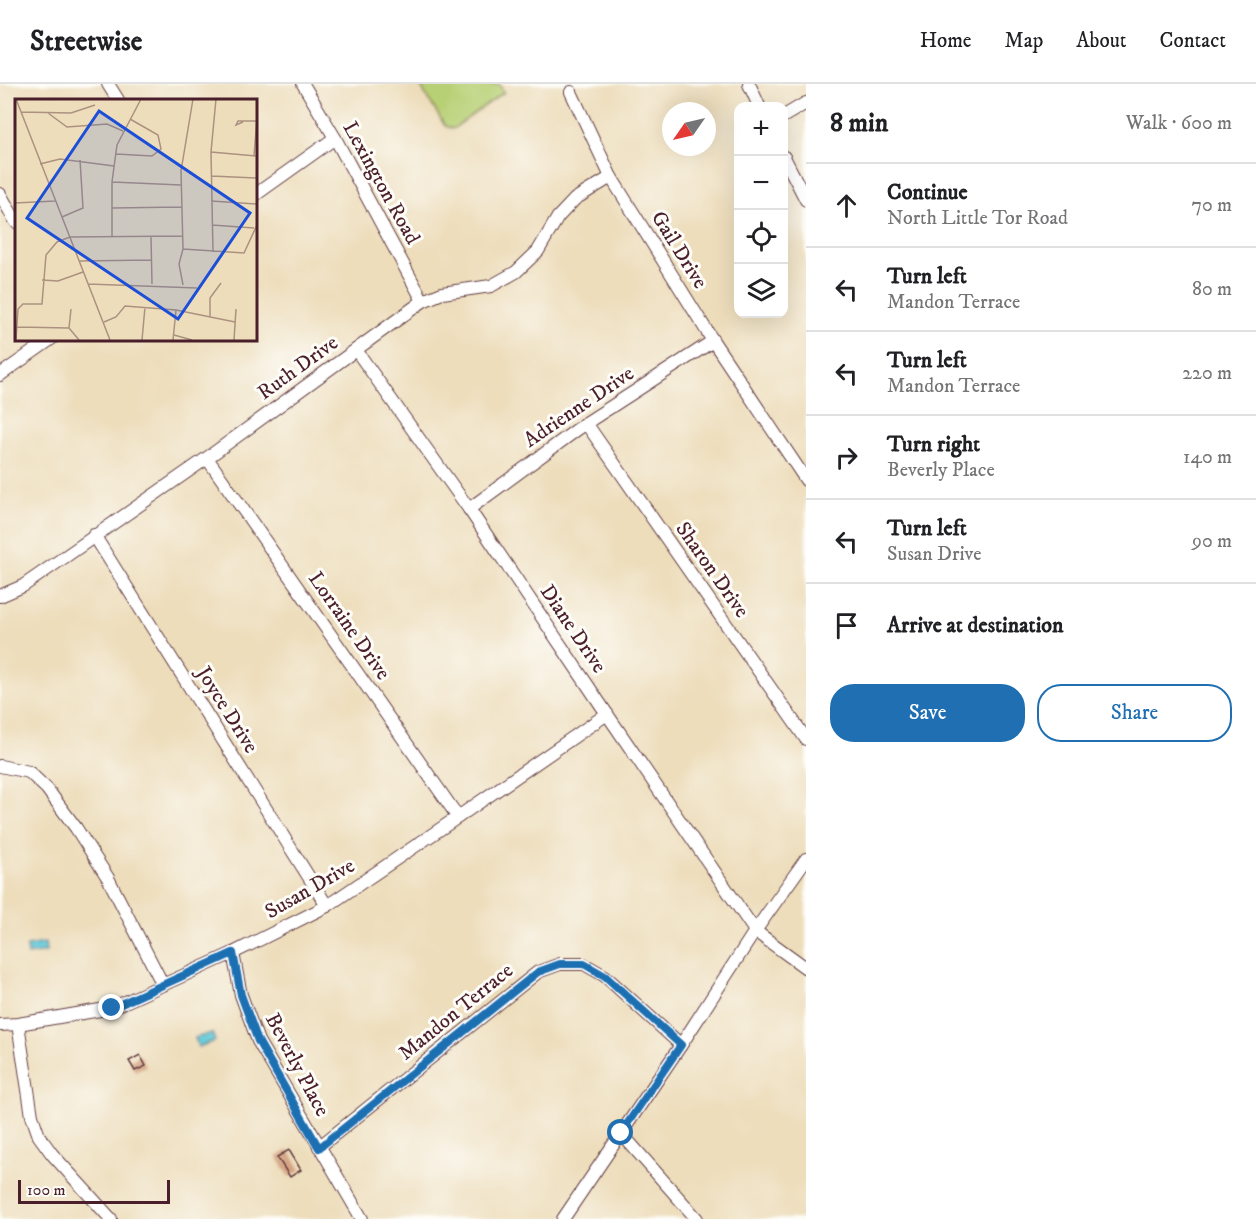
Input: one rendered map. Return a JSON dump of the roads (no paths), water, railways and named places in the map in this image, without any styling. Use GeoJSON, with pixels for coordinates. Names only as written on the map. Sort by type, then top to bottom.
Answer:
{"type":"FeatureCollection","features":[{"type":"Feature","properties":{"kind":"street"},"geometry":{"type":"LineString","coordinates":[[108,84],[117,99]]}},
{"type":"Feature","properties":{"kind":"street","name":"Lexington Road"},"geometry":{"type":"LineString","coordinates":[[303,84],[335,138],[423,301]]}},
{"type":"Feature","properties":{"kind":"street"},"geometry":{"type":"LineString","coordinates":[[749,84],[757,102]]}},
{"type":"Feature","properties":{"kind":"street","name":"Gail Drive"},"geometry":{"type":"LineString","coordinates":[[572,92],[611,177],[713,341],[806,480]]}},
{"type":"Feature","properties":{"kind":"street"},"geometry":{"type":"LineString","coordinates":[[788,113],[806,103]]}},
{"type":"Feature","properties":{"kind":"street"},"geometry":{"type":"LineString","coordinates":[[256,194],[335,138]]}},
{"type":"Feature","properties":{"kind":"street"},"geometry":{"type":"LineString","coordinates":[[788,167],[806,200]]}},
{"type":"Feature","properties":{"kind":"street","name":"Ruth Drive"},"geometry":{"type":"LineString","coordinates":[[0,596],[23,586],[207,458],[423,301],[442,293],[491,286],[516,272],[538,251],[558,218],[575,199],[611,177]]}},
{"type":"Feature","properties":{"kind":"street"},"geometry":{"type":"LineString","coordinates":[[0,194],[15,220]]}},
{"type":"Feature","properties":{"kind":"street"},"geometry":{"type":"LineString","coordinates":[[0,375],[50,340]]}},
{"type":"Feature","properties":{"kind":"street","name":"Adrienne Drive"},"geometry":{"type":"LineString","coordinates":[[469,509],[586,423],[713,341]]}},
{"type":"Feature","properties":{"kind":"street","name":"Diane Drive"},"geometry":{"type":"LineString","coordinates":[[356,350],[469,509],[755,931],[806,968]]}},
{"type":"Feature","properties":{"kind":"street","name":"Sharon Drive"},"geometry":{"type":"LineString","coordinates":[[586,423],[806,739]]}},
{"type":"Feature","properties":{"kind":"street","name":"Lorraine Drive"},"geometry":{"type":"LineString","coordinates":[[207,458],[458,818]]}},
{"type":"Feature","properties":{"kind":"street","name":"Joyce Drive"},"geometry":{"type":"LineString","coordinates":[[94,535],[327,906]]}},
{"type":"Feature","properties":{"kind":"street","name":"Susan Drive"},"geometry":{"type":"LineString","coordinates":[[0,1025],[112,1008],[233,953],[327,906],[606,714]]}},
{"type":"Feature","properties":{"kind":"street"},"geometry":{"type":"LineString","coordinates":[[0,766],[28,772],[47,789],[76,828],[108,878],[163,986]]}},
{"type":"Feature","properties":{"kind":"street"},"geometry":{"type":"LineString","coordinates":[[563,1219],[755,931],[806,859]]}},
{"type":"Feature","properties":{"kind":"street","name":"Beverly Place"},"geometry":{"type":"LineString","coordinates":[[233,953],[241,995],[258,1041],[362,1219]]}},
{"type":"Feature","properties":{"kind":"street","name":"Mandon Terrace"},"geometry":{"type":"LineString","coordinates":[[319,1148],[538,972],[560,964],[584,964],[605,976],[681,1045]]}},
{"type":"Feature","properties":{"kind":"street"},"geometry":{"type":"LineString","coordinates":[[18,1024],[32,1116],[39,1136],[52,1154],[111,1219]]}},
{"type":"Feature","properties":{"kind":"street"},"geometry":{"type":"LineString","coordinates":[[621,1133],[697,1219]]}},
{"type":"Feature","properties":{"kind":"water"},"geometry":{"type":"Polygon","coordinates":[[[45,943],[46,952],[28,955],[27,946],[45,943]]]}},
{"type":"Feature","properties":{"kind":"water"},"geometry":{"type":"Polygon","coordinates":[[[212,1033],[215,1041],[198,1047],[195,1038],[212,1033]]]}}]}
